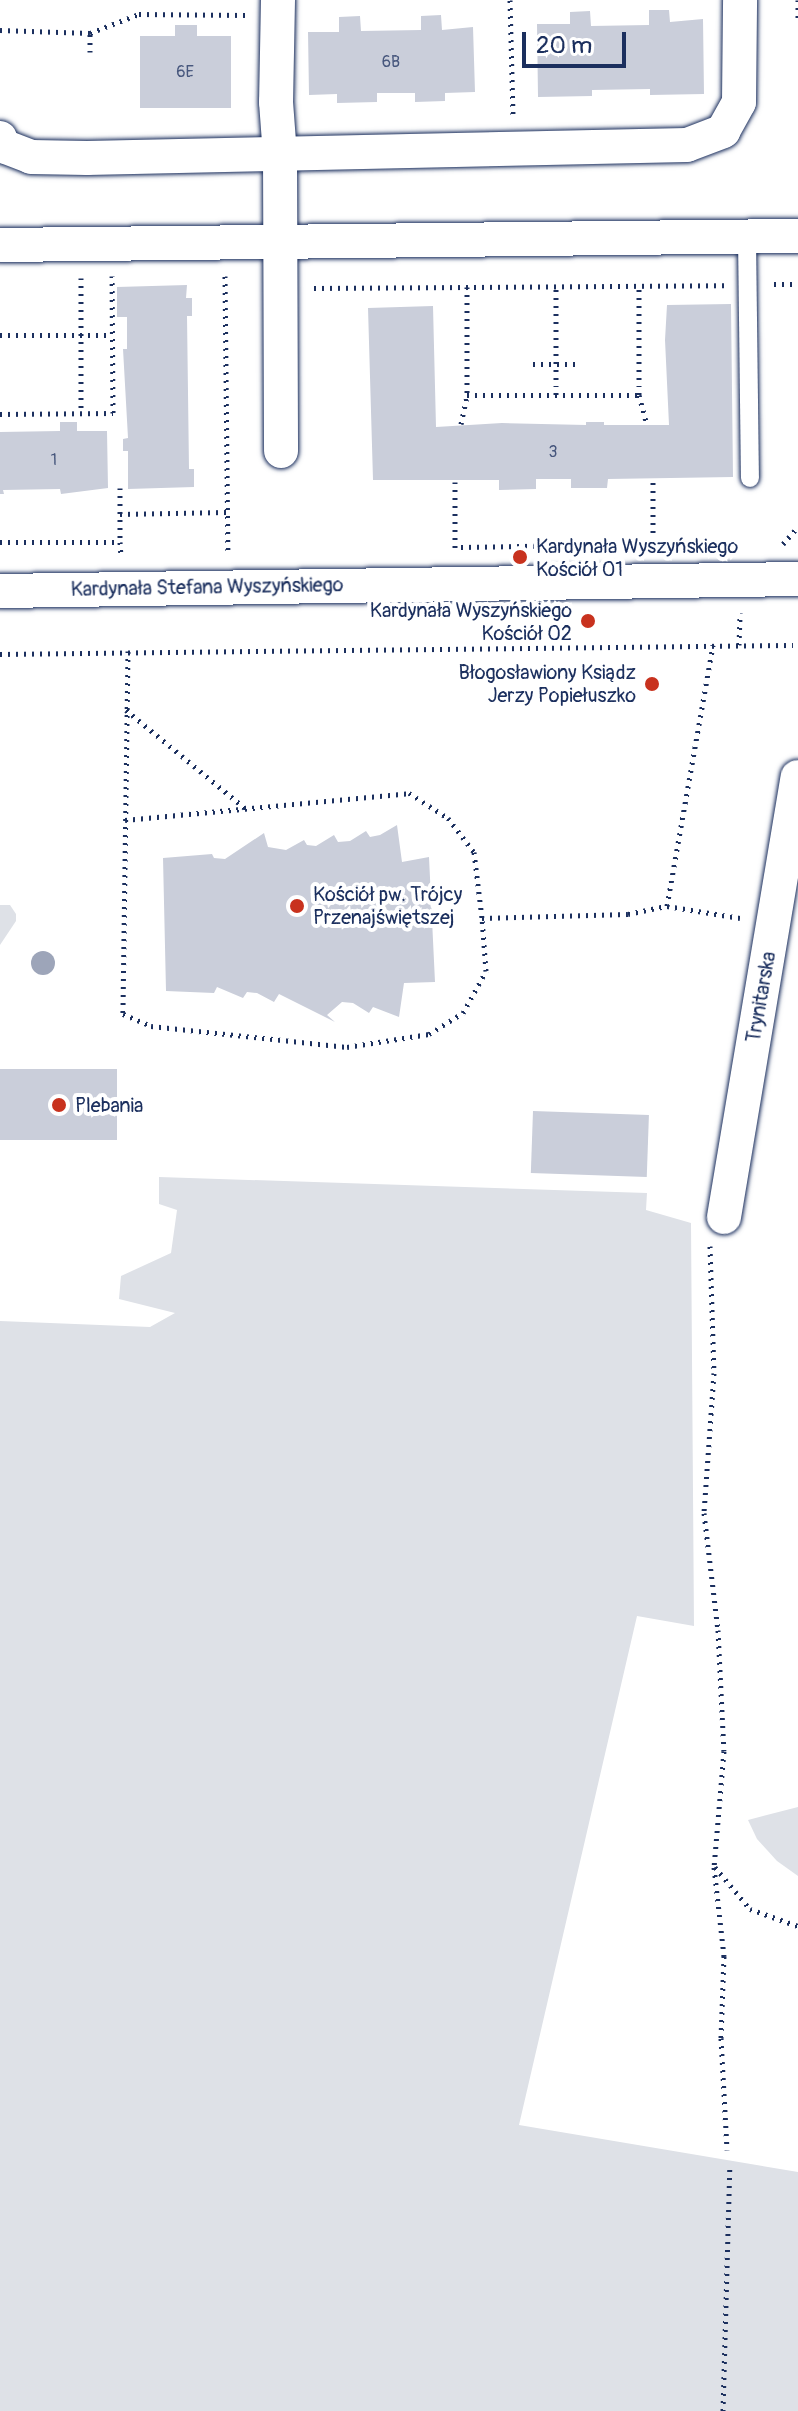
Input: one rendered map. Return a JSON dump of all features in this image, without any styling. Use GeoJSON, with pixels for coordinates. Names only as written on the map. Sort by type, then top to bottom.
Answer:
{"type":"FeatureCollection","features":[{"type":"Feature","properties":{"kind":"street"},"geometry":{"type":"LineString","coordinates":[[0,138],[3,146],[31,157],[514,151],[687,145],[723,131],[739,102],[740,0]]}},
{"type":"Feature","properties":{"kind":"street"},"geometry":{"type":"LineString","coordinates":[[278,7],[276,102],[280,155],[281,451]]}},
{"type":"Feature","properties":{"kind":"street"},"geometry":{"type":"LineString","coordinates":[[0,245],[798,236]]}},
{"type":"Feature","properties":{"kind":"street","name":"Kardynała Stefana Wyszyńskiego"},"geometry":{"type":"LineString","coordinates":[[0,591],[798,579]]}},
{"type":"Feature","properties":{"kind":"street","name":"Trynitarska"},"geometry":{"type":"LineString","coordinates":[[724,1217],[774,924],[789,888],[798,777]]}},
{"type":"Feature","properties":{"kind":"lane"},"geometry":{"type":"LineString","coordinates":[[747,237],[750,478]]}},
{"type":"Feature","properties":{"kind":"path"},"geometry":{"type":"LineString","coordinates":[[510,0],[514,151]]}},
{"type":"Feature","properties":{"kind":"path"},"geometry":{"type":"LineString","coordinates":[[798,0],[798,22]]}},
{"type":"Feature","properties":{"kind":"path"},"geometry":{"type":"LineString","coordinates":[[0,30],[90,33],[139,14],[278,7]]}},
{"type":"Feature","properties":{"kind":"path"},"geometry":{"type":"LineString","coordinates":[[90,33],[90,52]]}},
{"type":"Feature","properties":{"kind":"path"},"geometry":{"type":"LineString","coordinates":[[0,414],[113,413],[112,265]]}},
{"type":"Feature","properties":{"kind":"path"},"geometry":{"type":"LineString","coordinates":[[80,266],[81,413]]}},
{"type":"Feature","properties":{"kind":"path"},"geometry":{"type":"LineString","coordinates":[[211,271],[280,288],[798,284]]}},
{"type":"Feature","properties":{"kind":"path"},"geometry":{"type":"LineString","coordinates":[[225,274],[228,559]]}},
{"type":"Feature","properties":{"kind":"path"},"geometry":{"type":"LineString","coordinates":[[639,285],[639,395],[646,422]]}},
{"type":"Feature","properties":{"kind":"path"},"geometry":{"type":"LineString","coordinates":[[556,286],[556,395]]}},
{"type":"Feature","properties":{"kind":"path"},"geometry":{"type":"LineString","coordinates":[[461,424],[467,395],[467,287]]}},
{"type":"Feature","properties":{"kind":"path"},"geometry":{"type":"LineString","coordinates":[[0,335],[112,335]]}},
{"type":"Feature","properties":{"kind":"path"},"geometry":{"type":"LineString","coordinates":[[533,364],[580,364]]}},
{"type":"Feature","properties":{"kind":"path"},"geometry":{"type":"LineString","coordinates":[[467,395],[639,395]]}},
{"type":"Feature","properties":{"kind":"path"},"geometry":{"type":"LineString","coordinates":[[653,481],[653,550]]}},
{"type":"Feature","properties":{"kind":"path"},"geometry":{"type":"LineString","coordinates":[[455,482],[455,549]]}},
{"type":"Feature","properties":{"kind":"path"},"geometry":{"type":"LineString","coordinates":[[120,488],[120,542]]}},
{"type":"Feature","properties":{"kind":"path"},"geometry":{"type":"LineString","coordinates":[[120,514],[227,512]]}},
{"type":"Feature","properties":{"kind":"path"},"geometry":{"type":"LineString","coordinates":[[739,645],[741,600]]}},
{"type":"Feature","properties":{"kind":"path"},"geometry":{"type":"LineString","coordinates":[[667,906],[713,645]]}},
{"type":"Feature","properties":{"kind":"path"},"geometry":{"type":"LineString","coordinates":[[0,654],[793,645]]}},
{"type":"Feature","properties":{"kind":"path"},"geometry":{"type":"LineString","coordinates":[[125,820],[409,793],[448,818],[474,852],[486,971],[463,1013],[429,1034],[347,1047],[151,1026],[123,1014],[126,710],[128,651]]}},
{"type":"Feature","properties":{"kind":"path"},"geometry":{"type":"LineString","coordinates":[[126,710],[246,809]]}},
{"type":"Feature","properties":{"kind":"path"},"geometry":{"type":"LineString","coordinates":[[482,918],[628,914],[667,906],[774,924]]}},
{"type":"Feature","properties":{"kind":"path"},"geometry":{"type":"LineString","coordinates":[[724,1217],[710,1243],[714,1373],[704,1513],[718,1630],[724,1751],[714,1867],[724,1956],[721,2038],[727,2150]]}},
{"type":"Feature","properties":{"kind":"path"},"geometry":{"type":"LineString","coordinates":[[714,1867],[750,1909],[798,1926]]}},
{"type":"Feature","properties":{"kind":"path"},"geometry":{"type":"LineString","coordinates":[[723,2411],[730,2167]]}},
{"type":"Feature","properties":{"kind":"shaded area"},"geometry":{"type":"Polygon","coordinates":[[[0,905],[10,905],[16,914],[16,921],[0,945],[0,905]]]}},
{"type":"Feature","properties":{"kind":"shaded area"},"geometry":{"type":"Polygon","coordinates":[[[159,1177],[647,1193],[646,1210],[691,1223],[694,1626],[637,1616],[519,2125],[798,2172],[798,2411],[0,2411],[0,1321],[150,1327],[175,1313],[119,1299],[121,1276],[171,1253],[177,1210],[159,1204],[159,1177]]]}},
{"type":"Feature","properties":{"kind":"shaded area"},"geometry":{"type":"Polygon","coordinates":[[[798,1807],[798,1876],[777,1861],[757,1839],[748,1820],[798,1807]]]}},
{"type":"Feature","properties":{"kind":"building"},"geometry":{"type":"Polygon","coordinates":[[[649,10],[669,10],[670,22],[703,19],[704,94],[650,95],[650,89],[592,90],[592,96],[538,97],[537,24],[570,24],[570,12],[590,11],[591,26],[649,25],[649,10]]]}},
{"type":"Feature","properties":{"kind":"building"},"geometry":{"type":"Polygon","coordinates":[[[441,15],[442,30],[473,27],[475,92],[445,93],[445,101],[415,102],[415,93],[377,93],[377,102],[337,103],[337,94],[309,95],[308,32],[339,32],[339,17],[360,16],[361,31],[421,30],[421,16],[441,15]]]}},
{"type":"Feature","properties":{"kind":"building"},"geometry":{"type":"Polygon","coordinates":[[[175,25],[197,25],[197,36],[231,36],[231,108],[140,108],[140,36],[175,36],[175,25]]]}},
{"type":"Feature","properties":{"kind":"building"},"geometry":{"type":"Polygon","coordinates":[[[187,285],[186,298],[192,298],[192,316],[187,316],[189,469],[194,469],[194,487],[128,489],[128,451],[123,451],[123,439],[128,438],[123,349],[127,349],[127,317],[117,317],[117,287],[187,285]]]}},
{"type":"Feature","properties":{"kind":"building"},"geometry":{"type":"Polygon","coordinates":[[[731,304],[733,477],[608,479],[607,488],[571,488],[571,479],[536,479],[536,489],[499,490],[499,480],[373,480],[368,308],[433,306],[436,427],[502,423],[586,425],[586,422],[669,425],[665,340],[667,305],[731,304]]]}},
{"type":"Feature","properties":{"kind":"building"},"geometry":{"type":"Polygon","coordinates":[[[60,422],[77,422],[77,431],[107,431],[108,488],[61,494],[60,489],[3,490],[4,494],[0,494],[0,432],[60,431],[60,422]]]}},
{"type":"Feature","properties":{"kind":"building","name":"Kościół pw. Trójcy Przenajświętszej"},"geometry":{"type":"Polygon","coordinates":[[[397,825],[402,862],[429,857],[435,982],[404,983],[399,1017],[373,1007],[369,1013],[353,1003],[342,1002],[327,1015],[335,1022],[279,994],[274,1002],[257,993],[247,992],[243,998],[217,987],[214,993],[166,991],[163,858],[212,854],[214,858],[225,859],[264,833],[268,847],[286,850],[304,840],[307,845],[316,846],[334,835],[338,842],[350,841],[366,831],[370,837],[380,835],[397,825]]]}},
{"type":"Feature","properties":{"kind":"building","name":"Plebania"},"geometry":{"type":"Polygon","coordinates":[[[0,1069],[117,1069],[117,1140],[0,1140],[0,1069]]]}},
{"type":"Feature","properties":{"kind":"building"},"geometry":{"type":"Polygon","coordinates":[[[533,1111],[649,1115],[647,1177],[531,1173],[533,1111]]]}},
{"type":"Feature","properties":{"kind":"place","name":"Kardynała Wyszyńskiego Kościół 01"},"geometry":{"type":"Point","coordinates":[520,557]}},
{"type":"Feature","properties":{"kind":"place","name":"Kardynała Wyszyńskiego Kościół 02"},"geometry":{"type":"Point","coordinates":[588,621]}},
{"type":"Feature","properties":{"kind":"place","name":"Błogosławiony Ksiądz Jerzy Popiełuszko"},"geometry":{"type":"Point","coordinates":[652,684]}},
{"type":"Feature","properties":{"kind":"place","name":"Kościół pw. Trójcy Przenajświętszej"},"geometry":{"type":"Point","coordinates":[297,906]}},
{"type":"Feature","properties":{"kind":"place","name":"Plebania"},"geometry":{"type":"Point","coordinates":[59,1105]}}]}
